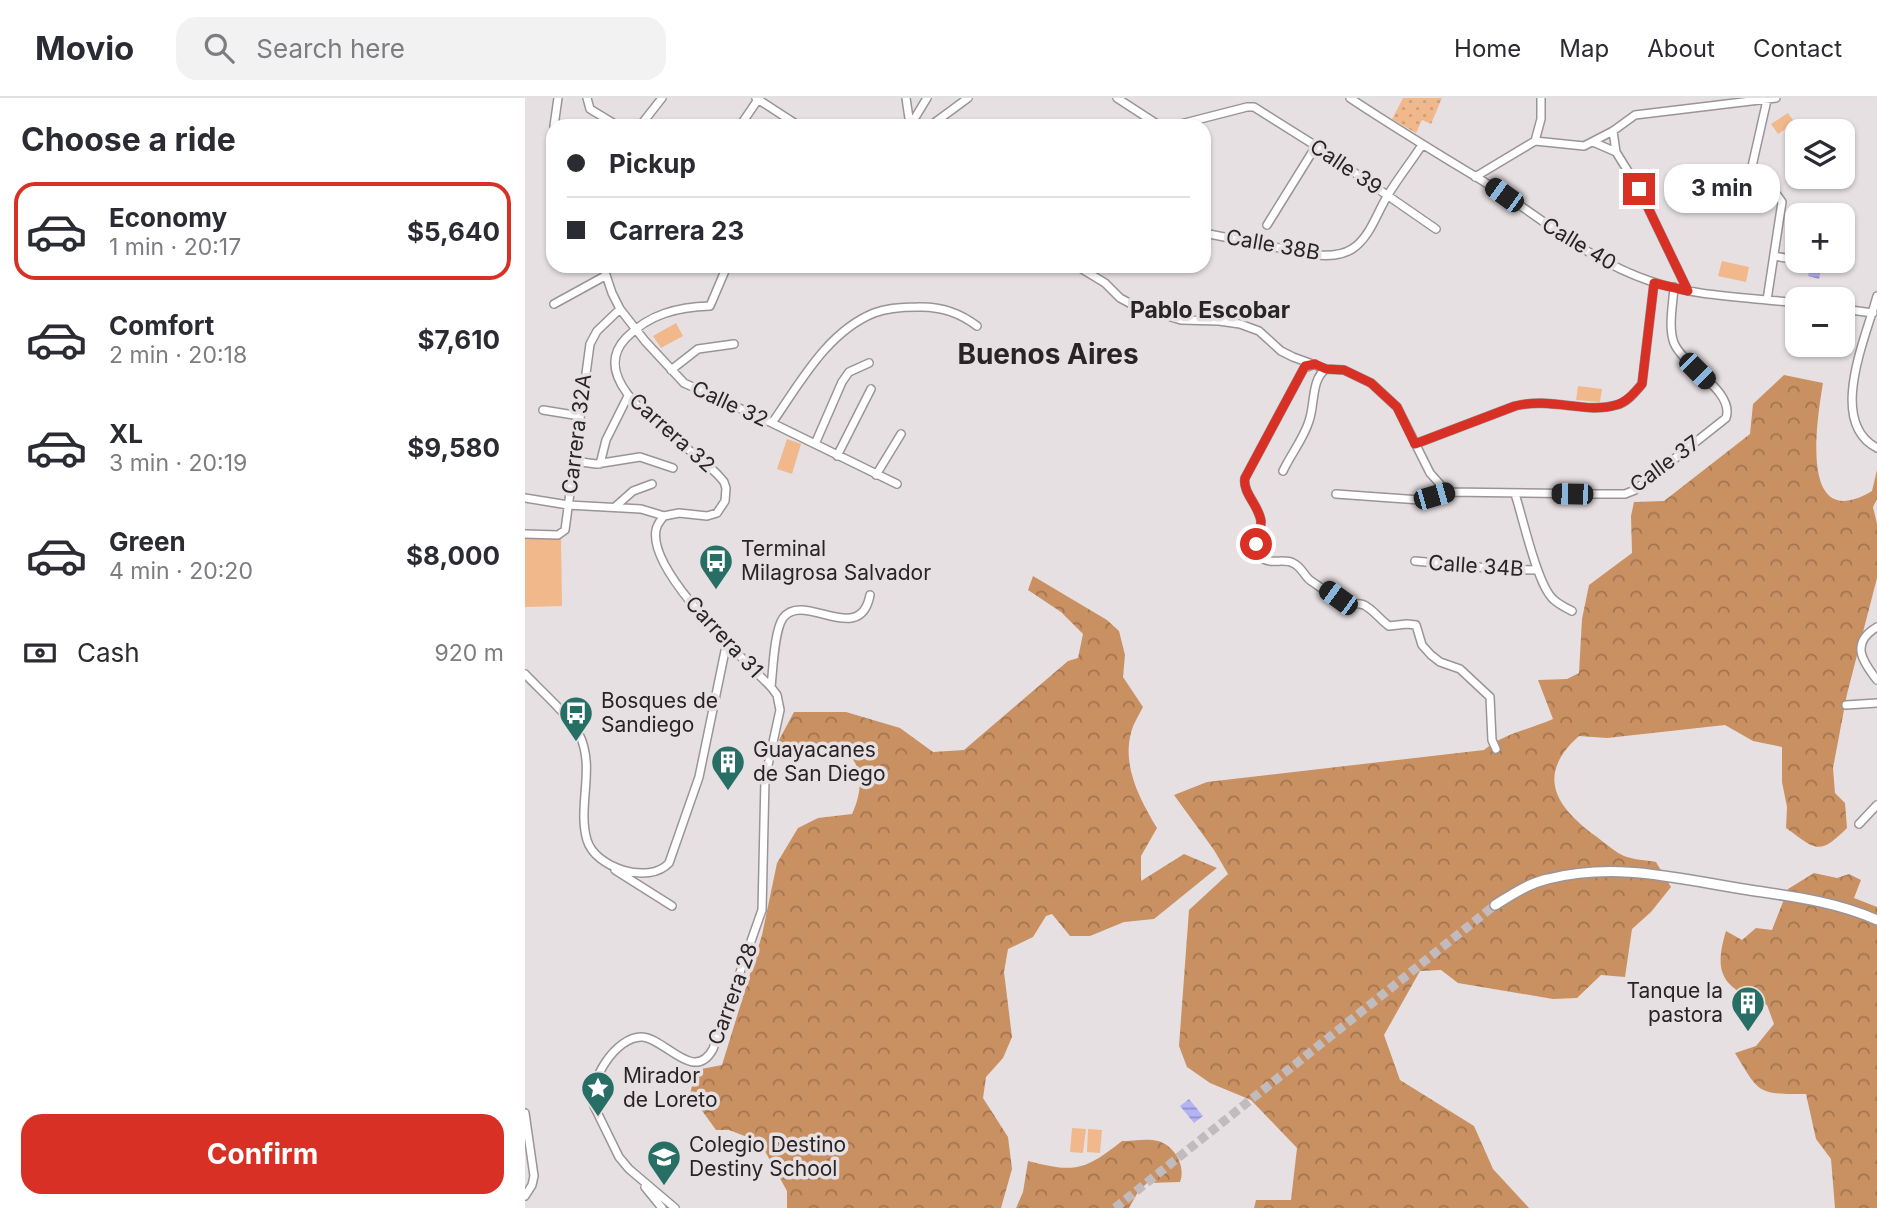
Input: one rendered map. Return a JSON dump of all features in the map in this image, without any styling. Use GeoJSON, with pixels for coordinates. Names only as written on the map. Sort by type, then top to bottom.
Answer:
{"type":"FeatureCollection","features":[{"type":"Feature","properties":{"kind":"main road"},"geometry":{"type":"LineString","coordinates":[[1495,905],[1545,879],[1581,873],[1633,871],[1821,901],[1856,910],[1877,920]]}},
{"type":"Feature","properties":{"kind":"street"},"geometry":{"type":"LineString","coordinates":[[555,119],[558,98]]}},
{"type":"Feature","properties":{"kind":"street"},"geometry":{"type":"LineString","coordinates":[[646,119],[662,98]]}},
{"type":"Feature","properties":{"kind":"street"},"geometry":{"type":"LineString","coordinates":[[906,98],[909,119]]}},
{"type":"Feature","properties":{"kind":"street"},"geometry":{"type":"LineString","coordinates":[[914,119],[927,98]]}},
{"type":"Feature","properties":{"kind":"street"},"geometry":{"type":"LineString","coordinates":[[940,119],[968,98]]}},
{"type":"Feature","properties":{"kind":"street"},"geometry":{"type":"LineString","coordinates":[[1117,98],[1149,119]]}},
{"type":"Feature","properties":{"kind":"street","name":"Calle 40"},"geometry":{"type":"LineString","coordinates":[[1350,98],[1485,182],[1575,246],[1616,267],[1654,283],[1688,291],[1785,302]]}},
{"type":"Feature","properties":{"kind":"street"},"geometry":{"type":"LineString","coordinates":[[1535,141],[1541,119],[1541,98]]}},
{"type":"Feature","properties":{"kind":"street"},"geometry":{"type":"LineString","coordinates":[[1475,177],[1535,141],[1584,146],[1613,131],[1635,115],[1776,98]]}},
{"type":"Feature","properties":{"kind":"street"},"geometry":{"type":"LineString","coordinates":[[745,119],[758,99],[788,119]]}},
{"type":"Feature","properties":{"kind":"street"},"geometry":{"type":"LineString","coordinates":[[587,100],[590,108],[607,119]]}},
{"type":"Feature","properties":{"kind":"street"},"geometry":{"type":"LineString","coordinates":[[1767,100],[1748,184],[1753,191],[1777,195],[1782,202],[1767,300]]}},
{"type":"Feature","properties":{"kind":"street","name":"Calle 39"},"geometry":{"type":"LineString","coordinates":[[1200,119],[1254,107],[1316,146],[1436,229]]}},
{"type":"Feature","properties":{"kind":"street"},"geometry":{"type":"LineString","coordinates":[[1613,131],[1616,152],[1639,189],[1688,291]]}},
{"type":"Feature","properties":{"kind":"street"},"geometry":{"type":"LineString","coordinates":[[1593,142],[1616,152]]}},
{"type":"Feature","properties":{"kind":"street"},"geometry":{"type":"LineString","coordinates":[[1387,196],[1422,145]]}},
{"type":"Feature","properties":{"kind":"street"},"geometry":{"type":"LineString","coordinates":[[1267,225],[1316,146]]}},
{"type":"Feature","properties":{"kind":"street","name":"Calle 38B"},"geometry":{"type":"LineString","coordinates":[[1211,234],[1315,255],[1342,254],[1358,245],[1387,196]]}},
{"type":"Feature","properties":{"kind":"street"},"geometry":{"type":"LineString","coordinates":[[1774,256],[1785,258]]}},
{"type":"Feature","properties":{"kind":"street","name":"Calle 32"},"geometry":{"type":"LineString","coordinates":[[604,273],[620,309],[684,383],[897,484]]}},
{"type":"Feature","properties":{"kind":"street","name":"Carrera 32"},"geometry":{"type":"LineString","coordinates":[[664,516],[679,513],[717,513],[725,501],[726,488],[720,476],[628,396],[616,371],[614,357],[619,345],[636,328],[654,317],[676,309],[710,306],[724,273]]}},
{"type":"Feature","properties":{"kind":"street"},"geometry":{"type":"LineString","coordinates":[[1089,273],[1105,283],[1119,298],[1135,306],[1181,320],[1240,324],[1259,331],[1281,351],[1293,357],[1326,369],[1344,370],[1371,383],[1397,407],[1430,473],[1447,492]]}},
{"type":"Feature","properties":{"kind":"street"},"geometry":{"type":"LineString","coordinates":[[554,304],[605,276]]}},
{"type":"Feature","properties":{"kind":"street"},"geometry":{"type":"LineString","coordinates":[[1415,444],[1531,402],[1600,408],[1619,405],[1642,384],[1654,283]]}},
{"type":"Feature","properties":{"kind":"street","name":"Calle 37"},"geometry":{"type":"LineString","coordinates":[[1336,494],[1420,500],[1447,492],[1625,494],[1635,490],[1726,418],[1728,408],[1725,400],[1674,344],[1674,288]]}},
{"type":"Feature","properties":{"kind":"street"},"geometry":{"type":"LineString","coordinates":[[1877,296],[1852,392],[1854,422],[1858,433],[1868,444],[1877,448]]}},
{"type":"Feature","properties":{"kind":"street"},"geometry":{"type":"LineString","coordinates":[[772,423],[835,339],[875,312],[910,307],[947,309],[978,326]]}},
{"type":"Feature","properties":{"kind":"street","name":"Carrera 32A"},"geometry":{"type":"LineString","coordinates":[[525,534],[562,534],[565,530],[590,344],[597,331],[620,309]]}},
{"type":"Feature","properties":{"kind":"street"},"geometry":{"type":"LineString","coordinates":[[1855,311],[1873,313]]}},
{"type":"Feature","properties":{"kind":"street"},"geometry":{"type":"LineString","coordinates":[[671,370],[698,349],[734,344]]}},
{"type":"Feature","properties":{"kind":"street"},"geometry":{"type":"LineString","coordinates":[[814,444],[842,382],[849,372],[869,363]]}},
{"type":"Feature","properties":{"kind":"street"},"geometry":{"type":"LineString","coordinates":[[1315,364],[1304,368],[1245,478],[1244,485],[1261,522],[1256,544],[1259,555],[1273,562],[1284,560],[1292,563],[1303,570],[1313,583],[1338,598],[1367,607],[1389,626],[1416,625],[1422,645],[1431,655],[1440,662],[1460,669],[1490,697],[1492,740],[1496,749]]}},
{"type":"Feature","properties":{"kind":"street"},"geometry":{"type":"LineString","coordinates":[[1283,471],[1309,421],[1317,382],[1321,372],[1326,369]]}},
{"type":"Feature","properties":{"kind":"street"},"geometry":{"type":"LineString","coordinates":[[837,456],[871,389]]}},
{"type":"Feature","properties":{"kind":"street"},"geometry":{"type":"LineString","coordinates":[[600,464],[606,440],[628,396]]}},
{"type":"Feature","properties":{"kind":"street"},"geometry":{"type":"LineString","coordinates":[[543,410],[580,416]]}},
{"type":"Feature","properties":{"kind":"street"},"geometry":{"type":"LineString","coordinates":[[876,475],[901,434]]}},
{"type":"Feature","properties":{"kind":"street"},"geometry":{"type":"LineString","coordinates":[[574,461],[600,464],[640,457],[673,468]]}},
{"type":"Feature","properties":{"kind":"street"},"geometry":{"type":"LineString","coordinates":[[616,506],[633,491],[652,484]]}},
{"type":"Feature","properties":{"kind":"street"},"geometry":{"type":"LineString","coordinates":[[1515,494],[1537,570],[1552,599],[1572,611]]}},
{"type":"Feature","properties":{"kind":"street"},"geometry":{"type":"LineString","coordinates":[[525,498],[568,505],[616,506],[664,516]]}},
{"type":"Feature","properties":{"kind":"street","name":"Carrera 31"},"geometry":{"type":"LineString","coordinates":[[664,516],[656,530],[656,539],[673,578],[700,614],[771,687],[780,702],[779,720]]}},
{"type":"Feature","properties":{"kind":"street","name":"Calle 34B"},"geometry":{"type":"LineString","coordinates":[[1415,561],[1537,570]]}},
{"type":"Feature","properties":{"kind":"street"},"geometry":{"type":"LineString","coordinates":[[771,687],[779,628],[789,612],[802,609],[838,618],[852,618],[863,611],[870,595]]}},
{"type":"Feature","properties":{"kind":"street"},"geometry":{"type":"LineString","coordinates":[[1877,627],[1864,640],[1861,655],[1877,680]]}},
{"type":"Feature","properties":{"kind":"street"},"geometry":{"type":"LineString","coordinates":[[612,866],[645,872],[664,868],[671,859],[699,777],[725,651],[730,645]]}},
{"type":"Feature","properties":{"kind":"street"},"geometry":{"type":"LineString","coordinates":[[525,674],[580,735],[587,771],[585,817],[590,847],[602,860],[630,881],[672,906]]}},
{"type":"Feature","properties":{"kind":"street"},"geometry":{"type":"LineString","coordinates":[[1846,705],[1877,703]]}},
{"type":"Feature","properties":{"kind":"street","name":"Carrera 28"},"geometry":{"type":"LineString","coordinates":[[675,1208],[660,1202],[619,1157],[610,1143],[592,1098],[593,1088],[597,1075],[604,1066],[633,1038],[647,1038],[676,1056],[696,1062],[705,1060],[713,1049],[762,910],[765,779],[779,720]]}},
{"type":"Feature","properties":{"kind":"street"},"geometry":{"type":"LineString","coordinates":[[1859,824],[1877,806]]}},
{"type":"Feature","properties":{"kind":"street"},"geometry":{"type":"LineString","coordinates":[[525,1112],[534,1176],[525,1196]]}},
{"type":"Feature","properties":{"kind":"shaded area"},"geometry":{"type":"Polygon","coordinates":[[[1403,98],[1442,98],[1431,124],[1422,120],[1416,133],[1392,119],[1403,98]]]}},
{"type":"Feature","properties":{"kind":"shaded area"},"geometry":{"type":"Polygon","coordinates":[[[1788,113],[1792,119],[1785,119],[1785,129],[1778,134],[1771,124],[1788,113]]]}},
{"type":"Feature","properties":{"kind":"shaded area"},"geometry":{"type":"Polygon","coordinates":[[[1722,261],[1749,267],[1746,282],[1718,276],[1722,261]]]}},
{"type":"Feature","properties":{"kind":"shaded area"},"geometry":{"type":"Polygon","coordinates":[[[676,323],[683,336],[661,348],[653,336],[676,323]]]}},
{"type":"Feature","properties":{"kind":"shaded area"},"geometry":{"type":"Polygon","coordinates":[[[1578,386],[1602,389],[1600,402],[1576,400],[1578,386]]]}},
{"type":"Feature","properties":{"kind":"shaded area"},"geometry":{"type":"Polygon","coordinates":[[[787,439],[801,444],[792,474],[777,469],[787,439]]]}},
{"type":"Feature","properties":{"kind":"shaded area"},"geometry":{"type":"Polygon","coordinates":[[[561,537],[562,606],[525,607],[525,538],[561,537]]]}},
{"type":"Feature","properties":{"kind":"shaded area"},"geometry":{"type":"Polygon","coordinates":[[[1072,1128],[1086,1129],[1083,1153],[1070,1152],[1072,1128]]]}},
{"type":"Feature","properties":{"kind":"shaded area"},"geometry":{"type":"Polygon","coordinates":[[[1088,1129],[1102,1130],[1100,1153],[1087,1152],[1088,1129]]]}},
{"type":"Feature","properties":{"kind":"green space"},"geometry":{"type":"Polygon","coordinates":[[[1784,375],[1823,383],[1816,445],[1817,467],[1822,486],[1832,498],[1848,501],[1872,491],[1877,470],[1877,499],[1873,507],[1877,524],[1877,578],[1847,694],[1833,768],[1835,793],[1845,803],[1847,828],[1829,843],[1817,847],[1786,828],[1782,747],[1753,741],[1725,725],[1607,738],[1579,736],[1557,765],[1554,778],[1562,803],[1583,826],[1617,852],[1624,856],[1656,862],[1671,887],[1651,912],[1632,929],[1625,977],[1601,975],[1577,998],[1553,999],[1458,983],[1441,970],[1420,971],[1384,1035],[1400,1080],[1474,1126],[1493,1169],[1529,1208],[1254,1208],[1256,1200],[1291,1200],[1297,1148],[1251,1100],[1210,1083],[1187,1067],[1179,1046],[1189,910],[1228,874],[1174,795],[1207,782],[1484,750],[1508,736],[1553,719],[1538,680],[1567,679],[1579,673],[1582,619],[1589,585],[1632,553],[1631,516],[1634,502],[1664,501],[1750,434],[1753,404],[1784,375]]]}},
{"type":"Feature","properties":{"kind":"green space"},"geometry":{"type":"Polygon","coordinates":[[[1033,576],[1107,620],[1119,631],[1125,655],[1123,677],[1143,707],[1131,733],[1131,770],[1139,794],[1157,828],[1141,856],[1141,881],[1184,854],[1217,868],[1154,919],[1124,922],[1090,936],[1070,936],[1052,914],[1046,916],[1033,937],[1008,949],[1004,972],[1012,1037],[1003,1058],[986,1077],[983,1098],[1008,1137],[1012,1169],[1001,1208],[787,1208],[787,1191],[760,1142],[729,1130],[716,1130],[690,1094],[696,1070],[722,1065],[762,935],[777,863],[798,828],[818,818],[852,814],[858,797],[858,771],[850,756],[842,750],[819,744],[796,756],[779,740],[794,712],[846,712],[900,728],[933,752],[964,750],[1068,661],[1078,658],[1083,634],[1061,612],[1028,590],[1033,576]]]}},
{"type":"Feature","properties":{"kind":"green space"},"geometry":{"type":"Polygon","coordinates":[[[1814,873],[1837,878],[1849,874],[1861,880],[1854,898],[1877,907],[1877,1208],[1835,1208],[1831,1159],[1816,1139],[1806,1094],[1761,1089],[1735,1053],[1756,1046],[1774,1024],[1767,1005],[1741,993],[1726,979],[1721,960],[1726,931],[1742,940],[1756,928],[1772,930],[1788,889],[1814,873]]]}},
{"type":"Feature","properties":{"kind":"green space"},"geometry":{"type":"Polygon","coordinates":[[[1154,1140],[1169,1147],[1180,1163],[1180,1182],[1147,1183],[1129,1208],[1016,1208],[1023,1192],[1028,1161],[1057,1167],[1078,1167],[1088,1164],[1122,1141],[1154,1140]]]}},
{"type":"Feature","properties":{"kind":"water"},"geometry":{"type":"Polygon","coordinates":[[[1809,273],[1820,273],[1819,279],[1808,276],[1809,273]]]}},
{"type":"Feature","properties":{"kind":"water"},"geometry":{"type":"Polygon","coordinates":[[[1189,1099],[1203,1116],[1194,1123],[1180,1106],[1189,1099]]]}},
{"type":"Feature","properties":{"kind":"tunnel"},"geometry":{"type":"LineString","coordinates":[[1115,1208],[1495,905]]}},
{"type":"Feature","properties":{"kind":"place","name":"Terminal Milagrosa Salvador"},"geometry":{"type":"Point","coordinates":[716,591]}},
{"type":"Feature","properties":{"kind":"place","name":"Bosques de Sandiego"},"geometry":{"type":"Point","coordinates":[576,743]}},
{"type":"Feature","properties":{"kind":"place","name":"Guayacanes de San Diego"},"geometry":{"type":"Point","coordinates":[728,792]}},
{"type":"Feature","properties":{"kind":"place","name":"Tanque la pastora"},"geometry":{"type":"Point","coordinates":[1748,1033]}},
{"type":"Feature","properties":{"kind":"place","name":"Mirador de Loreto"},"geometry":{"type":"Point","coordinates":[598,1118]}},
{"type":"Feature","properties":{"kind":"place","name":"Colegio Destino Destiny School"},"geometry":{"type":"Point","coordinates":[664,1187]}},
{"type":"Feature","properties":{"kind":"district","name":"Pablo Escobar"},"geometry":{"type":"Point","coordinates":[1210,310]}},
{"type":"Feature","properties":{"kind":"district","name":"Buenos Aires"},"geometry":{"type":"Point","coordinates":[1048,354]}},
{"type":"Feature","properties":{"kind":"route"},"geometry":{"type":"LineString","coordinates":[[1256,544],[1261,522],[1244,485],[1245,478],[1305,366],[1315,364],[1326,369],[1344,370],[1371,383],[1397,407],[1415,444],[1531,402],[1600,408],[1619,405],[1633,395],[1642,384],[1654,283],[1688,291],[1639,189]]}}]}
